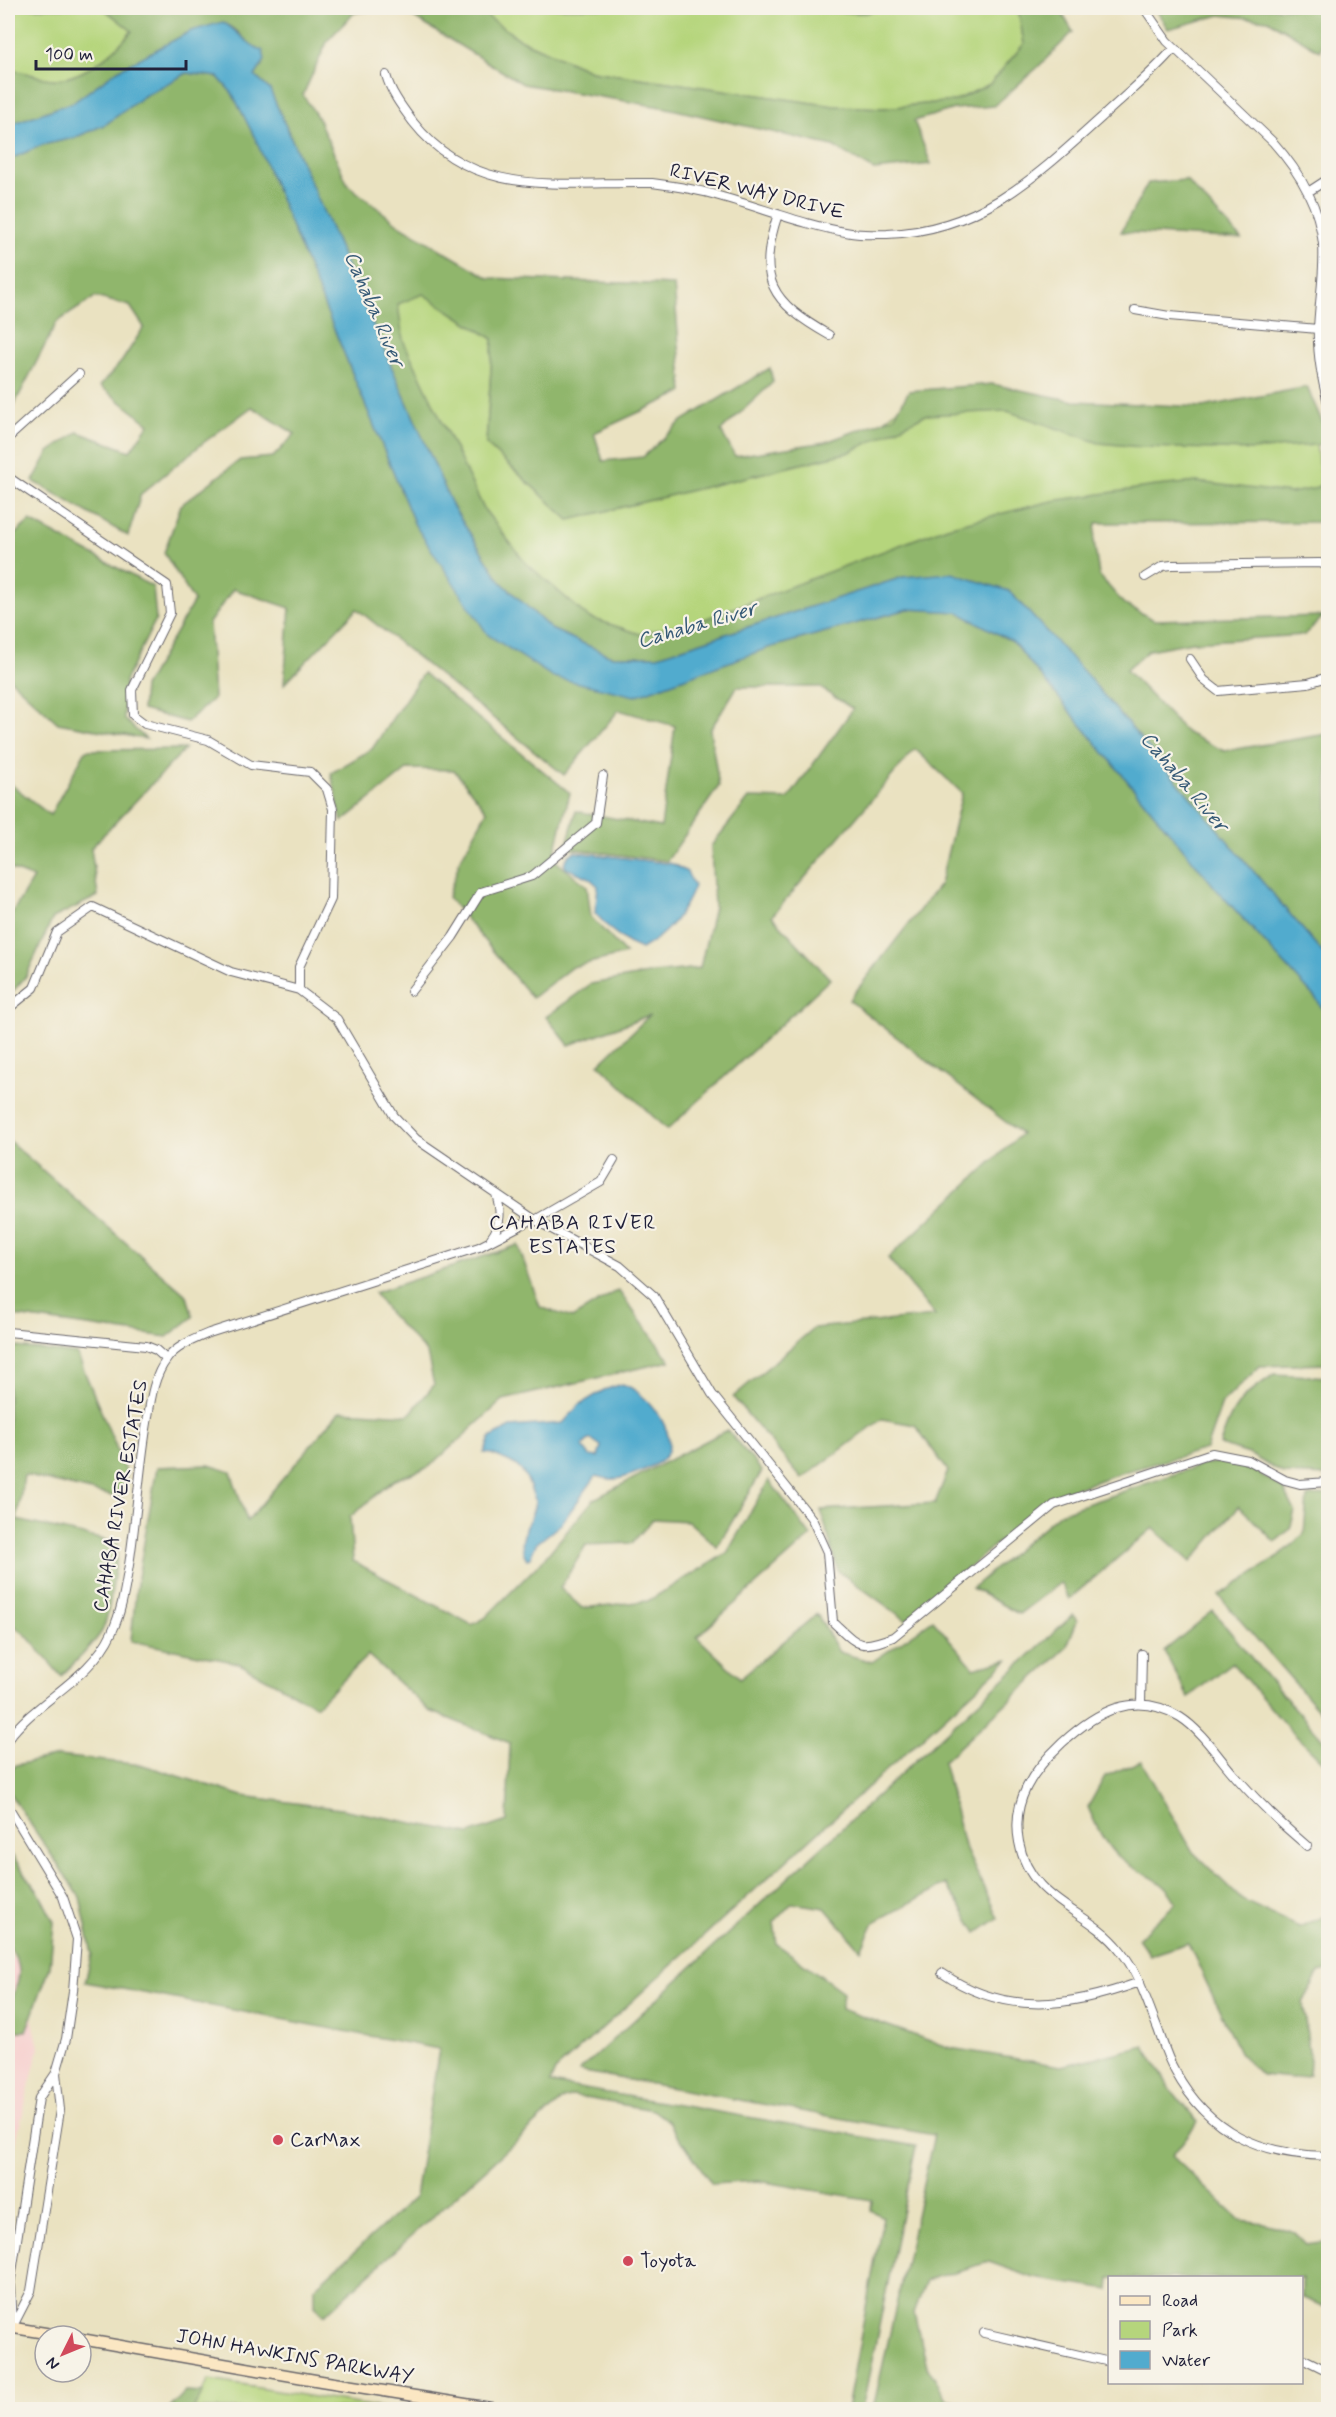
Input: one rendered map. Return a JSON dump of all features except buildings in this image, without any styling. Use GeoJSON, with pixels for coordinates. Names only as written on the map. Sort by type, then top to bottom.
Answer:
{"type":"FeatureCollection","features":[{"type":"Feature","properties":{"kind":"main road"},"geometry":{"type":"LineString","coordinates":[[10,2327],[33,2331]]}},
{"type":"Feature","properties":{"kind":"main road","name":"JOHN HAWKINS PARKWAY"},"geometry":{"type":"LineString","coordinates":[[93,2341],[321,2381],[503,2409]]}},
{"type":"Feature","properties":{"kind":"street"},"geometry":{"type":"LineString","coordinates":[[1144,8],[1167,41],[1273,142],[1298,172],[1308,192],[1322,241],[1322,291],[1318,349],[1329,403]]}},
{"type":"Feature","properties":{"kind":"street","name":"RIVER WAY DRIVE"},"geometry":{"type":"LineString","coordinates":[[386,75],[388,84],[402,107],[431,143],[458,163],[488,176],[533,182],[644,183],[673,186],[718,195],[829,229],[854,234],[915,232],[959,221],[999,202],[1082,135],[1174,48]]}},
{"type":"Feature","properties":{"kind":"street"},"geometry":{"type":"LineString","coordinates":[[1308,192],[1329,179]]}},
{"type":"Feature","properties":{"kind":"street"},"geometry":{"type":"LineString","coordinates":[[778,214],[767,252],[767,266],[773,288],[791,311],[829,335]]}},
{"type":"Feature","properties":{"kind":"street"},"geometry":{"type":"LineString","coordinates":[[1134,310],[1169,316],[1318,329]]}},
{"type":"Feature","properties":{"kind":"street"},"geometry":{"type":"LineString","coordinates":[[8,438],[79,374]]}},
{"type":"Feature","properties":{"kind":"street"},"geometry":{"type":"LineString","coordinates":[[8,477],[167,585],[170,613],[132,690],[133,716],[144,724],[208,740],[251,765],[310,772],[327,789],[333,809],[331,899],[299,967],[299,990]]}},
{"type":"Feature","properties":{"kind":"street"},"geometry":{"type":"LineString","coordinates":[[1145,577],[1163,566],[1172,565],[1320,563],[1329,566]]}},
{"type":"Feature","properties":{"kind":"street"},"geometry":{"type":"LineString","coordinates":[[1190,659],[1204,680],[1218,690],[1308,683],[1329,677]]}},
{"type":"Feature","properties":{"kind":"street"},"geometry":{"type":"LineString","coordinates":[[411,991],[453,937],[481,892],[532,876],[596,823],[603,776]]}},
{"type":"Feature","properties":{"kind":"street"},"geometry":{"type":"LineString","coordinates":[[8,1009],[34,988],[57,932],[93,907],[231,972],[299,990],[337,1019],[394,1116],[416,1139],[534,1220],[620,1266],[654,1296],[712,1394],[812,1519],[827,1552],[833,1622],[855,1643],[871,1646],[893,1637],[1054,1505],[1212,1453],[1248,1460],[1285,1480],[1300,1484],[1329,1482]]}},
{"type":"Feature","properties":{"kind":"street","name":"CAHABA RIVER ESTATES"},"geometry":{"type":"LineString","coordinates":[[8,1739],[35,1710],[79,1676],[104,1647],[117,1619],[127,1576],[149,1407],[157,1377],[166,1359],[174,1352],[209,1333],[479,1247],[490,1239],[534,1220],[601,1182],[614,1160]]}},
{"type":"Feature","properties":{"kind":"street"},"geometry":{"type":"LineString","coordinates":[[490,1239],[497,1230],[500,1218],[496,1193]]}},
{"type":"Feature","properties":{"kind":"street"},"geometry":{"type":"LineString","coordinates":[[8,1332],[146,1347],[156,1350],[166,1359]]}},
{"type":"Feature","properties":{"kind":"street"},"geometry":{"type":"LineString","coordinates":[[1141,1704],[1142,1654]]}},
{"type":"Feature","properties":{"kind":"street"},"geometry":{"type":"LineString","coordinates":[[1307,1846],[1270,1815],[1196,1731],[1164,1709],[1141,1704],[1115,1708],[1092,1718],[1049,1756],[1035,1771],[1026,1788],[1018,1815],[1017,1828],[1024,1860],[1038,1885],[1056,1901],[1093,1923],[1108,1936],[1131,1965],[1140,1982],[1174,2069],[1186,2089],[1215,2120],[1236,2135],[1261,2147],[1281,2153],[1329,2157]]}},
{"type":"Feature","properties":{"kind":"street"},"geometry":{"type":"LineString","coordinates":[[8,1806],[63,1897],[77,1940],[69,2020],[56,2073],[60,2110],[31,2290],[10,2327]]}},
{"type":"Feature","properties":{"kind":"street"},"geometry":{"type":"LineString","coordinates":[[942,1973],[964,1988],[991,1997],[1022,2003],[1077,2001],[1140,1982]]}},
{"type":"Feature","properties":{"kind":"street"},"geometry":{"type":"LineString","coordinates":[[10,2327],[10,2285],[39,2098],[56,2073]]}},
{"type":"Feature","properties":{"kind":"street"},"geometry":{"type":"LineString","coordinates":[[984,2333],[1108,2362]]}},
{"type":"Feature","properties":{"kind":"street"},"geometry":{"type":"LineString","coordinates":[[1303,2358],[1329,2371]]}},
{"type":"Feature","properties":{"kind":"shaded area"},"geometry":{"type":"Polygon","coordinates":[[[8,1955],[19,1963],[39,2047],[8,2173],[8,1955]]]}},
{"type":"Feature","properties":{"kind":"green space"},"geometry":{"type":"Polygon","coordinates":[[[8,8],[103,8],[132,31],[98,63],[87,69],[65,78],[42,78],[8,71],[8,8]]]}},
{"type":"Feature","properties":{"kind":"green space"},"geometry":{"type":"Polygon","coordinates":[[[103,8],[484,8],[488,17],[521,40],[591,71],[834,106],[884,108],[955,101],[990,84],[1024,44],[1018,8],[1059,8],[1073,32],[994,106],[954,109],[914,121],[931,164],[874,170],[833,146],[667,108],[523,84],[411,16],[377,9],[354,13],[328,40],[303,95],[318,118],[348,185],[399,225],[489,278],[674,285],[683,392],[594,433],[603,461],[643,457],[682,421],[770,368],[773,382],[721,431],[735,456],[826,442],[894,417],[909,391],[992,384],[1074,401],[1203,407],[1307,387],[1328,435],[1328,444],[1251,450],[1141,447],[1099,443],[1007,411],[925,415],[850,452],[569,520],[486,444],[493,339],[423,294],[398,304],[403,340],[484,509],[525,562],[588,617],[640,634],[705,619],[947,527],[1052,501],[1197,482],[1290,493],[1313,489],[1328,481],[1328,522],[1096,523],[1094,542],[1099,575],[1124,604],[1154,620],[1324,616],[1304,635],[1192,642],[1149,650],[1126,670],[1187,733],[1224,751],[1328,734],[1328,959],[1084,672],[1009,591],[903,577],[658,656],[611,656],[551,629],[501,582],[453,507],[270,90],[255,76],[265,60],[237,31],[223,22],[118,70],[74,102],[8,125],[8,71],[19,71],[54,79],[65,78],[98,63],[132,31],[103,8]]]}},
{"type":"Feature","properties":{"kind":"green space"},"geometry":{"type":"Polygon","coordinates":[[[484,8],[736,8],[866,13],[883,8],[1018,8],[1024,44],[990,84],[955,101],[883,108],[834,106],[591,71],[521,40],[488,17],[484,8]]]}},
{"type":"Feature","properties":{"kind":"green space"},"geometry":{"type":"Polygon","coordinates":[[[736,8],[883,8],[866,13],[736,8]]]}},
{"type":"Feature","properties":{"kind":"green space"},"geometry":{"type":"Polygon","coordinates":[[[1155,8],[1328,8],[1328,25],[1320,51],[1268,20],[1220,15],[1168,29],[1155,8]]]}},
{"type":"Feature","properties":{"kind":"green space"},"geometry":{"type":"Polygon","coordinates":[[[187,73],[218,77],[232,93],[256,140],[415,525],[635,696],[768,648],[908,609],[958,612],[1013,642],[1218,891],[1318,1001],[1328,1019],[1328,1364],[1260,1366],[1222,1403],[1206,1449],[1117,1474],[1052,1497],[906,1620],[838,1571],[821,1510],[935,1503],[948,1471],[915,1425],[882,1419],[802,1479],[733,1397],[814,1328],[935,1316],[888,1258],[1021,1134],[849,1000],[940,884],[962,793],[915,749],[772,916],[830,979],[667,1130],[599,1064],[650,1015],[569,1045],[546,1017],[591,984],[653,973],[700,968],[714,907],[711,846],[749,798],[788,799],[853,709],[819,687],[737,687],[710,730],[719,786],[667,861],[566,848],[576,811],[661,827],[675,726],[619,710],[564,775],[357,609],[284,684],[290,608],[233,589],[209,623],[214,698],[187,722],[142,710],[144,687],[194,601],[164,553],[181,505],[240,460],[273,457],[295,434],[252,407],[203,443],[141,494],[128,536],[33,481],[49,452],[78,432],[130,451],[149,424],[100,386],[122,361],[144,327],[130,306],[95,297],[57,322],[8,417],[8,160],[42,145],[74,138],[106,124],[144,96],[187,73]]]}},
{"type":"Feature","properties":{"kind":"green space"},"geometry":{"type":"Polygon","coordinates":[[[1186,180],[1241,239],[1121,232],[1148,183],[1186,180]]]}},
{"type":"Feature","properties":{"kind":"green space"},"geometry":{"type":"Polygon","coordinates":[[[443,257],[493,339],[486,444],[569,520],[850,452],[899,407],[1007,392],[1118,442],[1314,425],[1322,495],[1201,490],[632,654],[515,580],[369,297],[443,257]]]}},
{"type":"Feature","properties":{"kind":"green space"},"geometry":{"type":"Polygon","coordinates":[[[30,521],[153,587],[156,619],[125,681],[124,719],[146,739],[58,723],[8,677],[8,540],[30,521]]]}},
{"type":"Feature","properties":{"kind":"green space"},"geometry":{"type":"Polygon","coordinates":[[[423,673],[570,793],[553,859],[587,886],[591,917],[626,954],[572,967],[532,998],[448,897],[460,860],[487,811],[454,770],[408,769],[342,822],[331,773],[372,749],[423,673]]]}},
{"type":"Feature","properties":{"kind":"green space"},"geometry":{"type":"Polygon","coordinates":[[[185,749],[91,848],[98,896],[53,918],[26,976],[8,997],[8,920],[33,878],[8,868],[8,782],[50,815],[86,750],[185,749]]]}},
{"type":"Feature","properties":{"kind":"green space"},"geometry":{"type":"Polygon","coordinates":[[[8,1140],[187,1296],[193,1317],[167,1337],[8,1315],[8,1140]]]}},
{"type":"Feature","properties":{"kind":"green space"},"geometry":{"type":"Polygon","coordinates":[[[518,1245],[540,1307],[572,1318],[618,1290],[670,1361],[503,1400],[429,1467],[394,1480],[350,1517],[353,1561],[472,1625],[485,1618],[543,1560],[594,1499],[727,1430],[762,1471],[717,1547],[688,1521],[653,1519],[632,1543],[586,1545],[560,1588],[582,1608],[648,1601],[727,1553],[769,1480],[811,1536],[697,1637],[740,1678],[817,1614],[839,1652],[872,1662],[933,1620],[974,1668],[1009,1659],[555,2071],[550,2083],[916,2146],[862,2409],[847,2409],[883,2217],[871,2210],[872,2200],[759,2181],[712,2184],[668,2121],[653,2110],[573,2096],[563,2099],[324,2315],[315,2306],[315,2287],[415,2197],[439,2049],[85,1982],[92,1954],[80,1897],[8,1791],[9,1774],[16,1765],[58,1756],[143,1765],[243,1796],[341,1809],[469,1834],[507,1821],[510,1743],[430,1711],[368,1655],[316,1706],[238,1663],[131,1641],[136,1589],[157,1467],[209,1465],[231,1472],[247,1521],[340,1411],[409,1415],[434,1385],[427,1353],[389,1313],[374,1293],[518,1245]]]}},
{"type":"Feature","properties":{"kind":"green space"},"geometry":{"type":"Polygon","coordinates":[[[8,1346],[77,1354],[127,1473],[121,1498],[24,1475],[17,1520],[118,1543],[105,1625],[88,1649],[61,1676],[26,1635],[8,1621],[8,1346]]]}},
{"type":"Feature","properties":{"kind":"green space"},"geometry":{"type":"Polygon","coordinates":[[[1275,1374],[1328,1377],[1328,1476],[1284,1474],[1249,1454],[1220,1445],[1228,1421],[1239,1404],[1254,1389],[1275,1374]]]}},
{"type":"Feature","properties":{"kind":"green space"},"geometry":{"type":"Polygon","coordinates":[[[1220,1462],[1252,1469],[1284,1489],[1295,1511],[1290,1529],[1275,1542],[1239,1506],[1191,1562],[1153,1528],[1069,1599],[1060,1583],[1019,1614],[972,1588],[1060,1513],[1204,1464],[1220,1462]]]}},
{"type":"Feature","properties":{"kind":"green space"},"geometry":{"type":"Polygon","coordinates":[[[1328,1494],[1328,1721],[1219,1596],[1276,1558],[1304,1534],[1307,1497],[1328,1494]]]}},
{"type":"Feature","properties":{"kind":"green space"},"geometry":{"type":"Polygon","coordinates":[[[1213,1611],[1268,1678],[1328,1745],[1328,1767],[1289,1729],[1232,1663],[1188,1697],[1164,1651],[1213,1611]]]}},
{"type":"Feature","properties":{"kind":"green space"},"geometry":{"type":"Polygon","coordinates":[[[1073,1615],[1077,1621],[1066,1648],[943,1762],[964,1846],[998,1918],[977,1933],[946,1884],[874,1922],[861,1950],[825,1908],[792,1903],[774,1922],[777,1944],[843,1992],[841,2009],[950,2048],[1061,2066],[1145,2046],[1169,2087],[1198,2122],[1172,2156],[1240,2220],[1264,2223],[1294,2232],[1306,2244],[1328,2241],[1328,2308],[1303,2297],[1303,2276],[1108,2276],[1108,2290],[1034,2278],[989,2262],[926,2280],[914,2313],[927,2366],[947,2399],[991,2409],[873,2409],[934,2135],[579,2071],[1073,1615]]]}},
{"type":"Feature","properties":{"kind":"green space"},"geometry":{"type":"Polygon","coordinates":[[[1141,1761],[1193,1852],[1242,1900],[1299,1927],[1328,1915],[1328,1971],[1319,1973],[1303,2003],[1310,2060],[1309,2075],[1293,2078],[1261,2075],[1239,2052],[1188,1943],[1150,1955],[1138,1938],[1176,1903],[1160,1883],[1123,1861],[1111,1850],[1088,1807],[1105,1776],[1141,1761]]]}},
{"type":"Feature","properties":{"kind":"green space"},"geometry":{"type":"Polygon","coordinates":[[[8,1850],[39,1893],[54,1922],[50,1967],[26,2031],[8,2031],[8,2012],[17,1986],[19,1971],[18,1963],[8,1945],[8,1850]]]}},
{"type":"Feature","properties":{"kind":"green space"},"geometry":{"type":"Polygon","coordinates":[[[209,2380],[388,2409],[193,2409],[209,2380]]]}},
{"type":"Feature","properties":{"kind":"green space"},"geometry":{"type":"Polygon","coordinates":[[[185,2392],[203,2393],[193,2409],[169,2409],[185,2392]]]}},
{"type":"Feature","properties":{"kind":"water"},"geometry":{"type":"Polygon","coordinates":[[[223,22],[263,51],[265,60],[255,76],[270,90],[453,507],[501,582],[551,629],[611,656],[658,656],[903,577],[952,573],[1009,591],[1084,672],[1328,959],[1328,1019],[1318,1001],[1218,891],[1013,642],[958,612],[908,609],[768,648],[635,696],[553,677],[488,635],[415,525],[256,140],[232,93],[218,77],[187,73],[144,96],[106,124],[74,138],[42,145],[8,160],[8,125],[74,102],[118,70],[191,31],[223,22]]]}},
{"type":"Feature","properties":{"kind":"water"},"geometry":{"type":"Polygon","coordinates":[[[575,852],[673,864],[687,872],[694,886],[673,922],[641,949],[628,943],[610,929],[595,913],[598,886],[588,877],[566,868],[564,863],[569,855],[575,852]]]}},
{"type":"Feature","properties":{"kind":"water"},"geometry":{"type":"Polygon","coordinates":[[[622,1384],[641,1395],[650,1404],[664,1425],[668,1437],[669,1448],[665,1457],[625,1477],[607,1479],[596,1476],[561,1524],[536,1544],[530,1558],[527,1559],[522,1544],[535,1498],[527,1478],[519,1468],[495,1455],[484,1453],[490,1438],[511,1427],[563,1423],[579,1405],[604,1390],[622,1384]],[[591,1439],[583,1447],[590,1456],[598,1457],[601,1446],[591,1439]]]}},
{"type":"Feature","properties":{"kind":"place","name":"CarMax"},"geometry":{"type":"Point","coordinates":[278,2140]}},
{"type":"Feature","properties":{"kind":"place","name":"Toyota"},"geometry":{"type":"Point","coordinates":[628,2261]}},
{"type":"Feature","properties":{"kind":"district","name":"CAHABA RIVER ESTATES"},"geometry":{"type":"Point","coordinates":[573,1235]}},
{"type":"Feature","properties":{"kind":"water label","name":"Cahaba River"},"geometry":{"type":"Point","coordinates":[374,309]}},
{"type":"Feature","properties":{"kind":"water label","name":"Cahaba River"},"geometry":{"type":"Point","coordinates":[697,625]}},
{"type":"Feature","properties":{"kind":"water label","name":"Cahaba River"},"geometry":{"type":"Point","coordinates":[1184,782]}}]}
